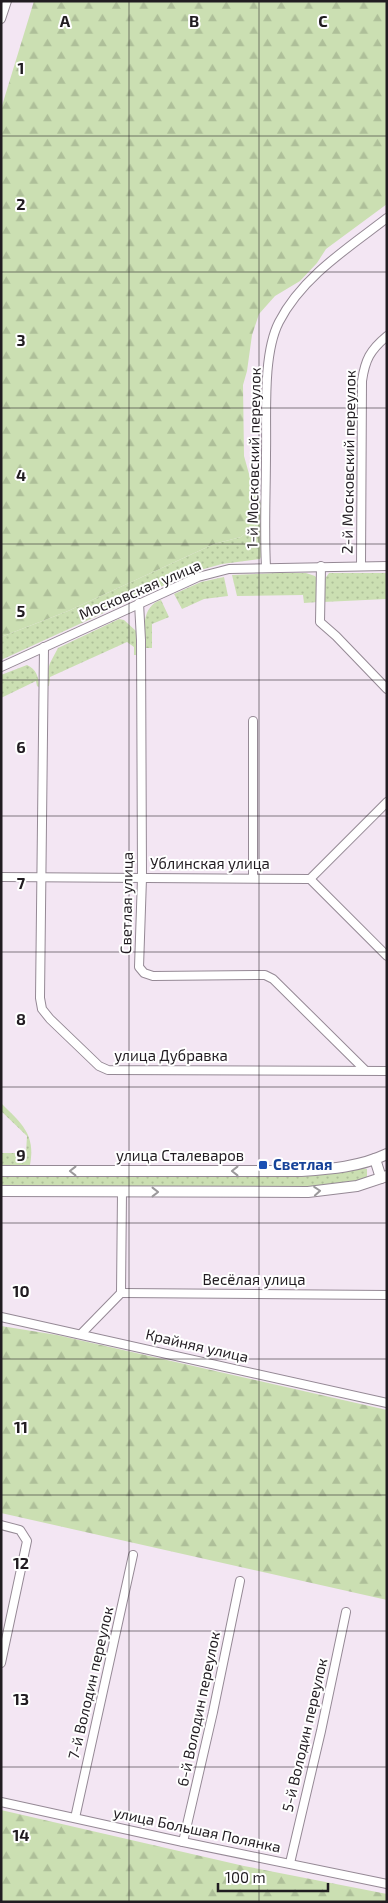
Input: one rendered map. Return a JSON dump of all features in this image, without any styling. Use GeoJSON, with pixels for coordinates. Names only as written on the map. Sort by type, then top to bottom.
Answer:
{"type":"FeatureCollection","features":[{"type":"Feature","properties":{"kind":"main road","name":"улица Сталеваров"},"geometry":{"type":"LineString","coordinates":[[1,1170],[301,1171],[334,1169],[375,1159],[387,1154]]}},
{"type":"Feature","properties":{"kind":"main road"},"geometry":{"type":"LineString","coordinates":[[1,1191],[308,1192],[357,1186],[384,1177],[375,1159]]}},
{"type":"Feature","properties":{"kind":"street"},"geometry":{"type":"LineString","coordinates":[[1,19],[7,1]]}},
{"type":"Feature","properties":{"kind":"street","name":"1-й Московский переулок"},"geometry":{"type":"LineString","coordinates":[[266,567],[267,391],[270,353],[278,323],[303,287],[337,256],[387,218]]}},
{"type":"Feature","properties":{"kind":"street","name":"2-й Московский переулок"},"geometry":{"type":"LineString","coordinates":[[361,566],[362,381],[365,363],[371,351],[387,336]]}},
{"type":"Feature","properties":{"kind":"street"},"geometry":{"type":"LineString","coordinates":[[321,566],[320,622],[387,689]]}},
{"type":"Feature","properties":{"kind":"street","name":"Московская улица"},"geometry":{"type":"LineString","coordinates":[[1,667],[198,577],[229,569],[387,566]]}},
{"type":"Feature","properties":{"kind":"street","name":"Светлая улица"},"geometry":{"type":"LineString","coordinates":[[139,603],[141,640],[142,878],[139,967],[144,973],[153,976],[265,975],[273,979],[365,1070]]}},
{"type":"Feature","properties":{"kind":"street","name":"улица Дубравка"},"geometry":{"type":"LineString","coordinates":[[44,647],[40,878],[40,998],[42,1009],[68,1038],[99,1066],[108,1070],[387,1071]]}},
{"type":"Feature","properties":{"kind":"street"},"geometry":{"type":"LineString","coordinates":[[253,721],[253,878]]}},
{"type":"Feature","properties":{"kind":"street"},"geometry":{"type":"LineString","coordinates":[[387,802],[310,879],[387,956]]}},
{"type":"Feature","properties":{"kind":"street","name":"Ублинская улица"},"geometry":{"type":"LineString","coordinates":[[1,878],[310,879]]}},
{"type":"Feature","properties":{"kind":"street"},"geometry":{"type":"LineString","coordinates":[[81,1334],[121,1293],[122,1192]]}},
{"type":"Feature","properties":{"kind":"street","name":"Весёлая улица"},"geometry":{"type":"LineString","coordinates":[[121,1293],[387,1295]]}},
{"type":"Feature","properties":{"kind":"street","name":"Крайняя улица"},"geometry":{"type":"LineString","coordinates":[[1,1317],[387,1403]]}},
{"type":"Feature","properties":{"kind":"street"},"geometry":{"type":"LineString","coordinates":[[1,1526],[20,1530],[27,1541],[1,1663]]}},
{"type":"Feature","properties":{"kind":"street","name":"7-й Володин переулок"},"geometry":{"type":"LineString","coordinates":[[75,1818],[133,1555]]}},
{"type":"Feature","properties":{"kind":"street","name":"6-й Володин переулок"},"geometry":{"type":"LineString","coordinates":[[183,1842],[213,1712],[240,1581]]}},
{"type":"Feature","properties":{"kind":"street","name":"5-й Володин переулок"},"geometry":{"type":"LineString","coordinates":[[290,1863],[321,1731],[346,1612]]}},
{"type":"Feature","properties":{"kind":"street","name":"улица Большая Полянка"},"geometry":{"type":"LineString","coordinates":[[1,1802],[387,1884]]}},
{"type":"Feature","properties":{"kind":"green space"},"geometry":{"type":"Polygon","coordinates":[[[34,1],[387,1],[387,204],[326,249],[317,263],[300,281],[275,296],[259,314],[252,335],[243,385],[244,456],[251,481],[264,510],[260,521],[241,537],[214,544],[68,611],[1,637],[1,109],[34,1]]]}},
{"type":"Feature","properties":{"kind":"green space"},"geometry":{"type":"Polygon","coordinates":[[[260,521],[264,540],[260,559],[222,564],[193,572],[1,660],[1,637],[68,611],[214,544],[241,537],[260,521]]]}},
{"type":"Feature","properties":{"kind":"green space"},"geometry":{"type":"Polygon","coordinates":[[[306,573],[315,576],[318,580],[318,602],[304,603],[303,595],[237,596],[232,575],[306,573]]]}},
{"type":"Feature","properties":{"kind":"green space"},"geometry":{"type":"Polygon","coordinates":[[[329,573],[387,573],[387,599],[323,602],[324,580],[329,573]]]}},
{"type":"Feature","properties":{"kind":"green space"},"geometry":{"type":"Polygon","coordinates":[[[224,577],[228,596],[204,599],[182,609],[174,594],[201,582],[224,577]]]}},
{"type":"Feature","properties":{"kind":"green space"},"geometry":{"type":"Polygon","coordinates":[[[161,600],[169,617],[152,624],[152,648],[145,648],[144,627],[147,613],[155,603],[161,600]]]}},
{"type":"Feature","properties":{"kind":"green space"},"geometry":{"type":"Polygon","coordinates":[[[119,619],[124,620],[136,631],[137,655],[134,655],[134,647],[127,642],[50,677],[49,686],[45,686],[50,663],[58,648],[119,619]]]}},
{"type":"Feature","properties":{"kind":"green space"},"geometry":{"type":"Polygon","coordinates":[[[27,665],[36,674],[39,687],[36,681],[1,698],[1,675],[27,665]]]}},
{"type":"Feature","properties":{"kind":"green space"},"geometry":{"type":"Polygon","coordinates":[[[1,1103],[21,1123],[29,1137],[31,1154],[30,1165],[28,1166],[1,1166],[1,1153],[26,1153],[27,1136],[1,1111],[1,1103]]]}},
{"type":"Feature","properties":{"kind":"green space"},"geometry":{"type":"Polygon","coordinates":[[[362,1168],[367,1169],[367,1177],[361,1180],[341,1185],[313,1187],[1,1187],[1,1175],[333,1173],[362,1168]]]}},
{"type":"Feature","properties":{"kind":"green space"},"geometry":{"type":"Polygon","coordinates":[[[1,1326],[57,1335],[387,1410],[387,1600],[1,1513],[1,1326]]]}},
{"type":"Feature","properties":{"kind":"green space"},"geometry":{"type":"Polygon","coordinates":[[[1,1810],[244,1866],[387,1894],[387,1902],[1,1902],[1,1810]]]}},
{"type":"Feature","properties":{"kind":"place","name":"Светлая"},"geometry":{"type":"Point","coordinates":[263,1165]}}]}
